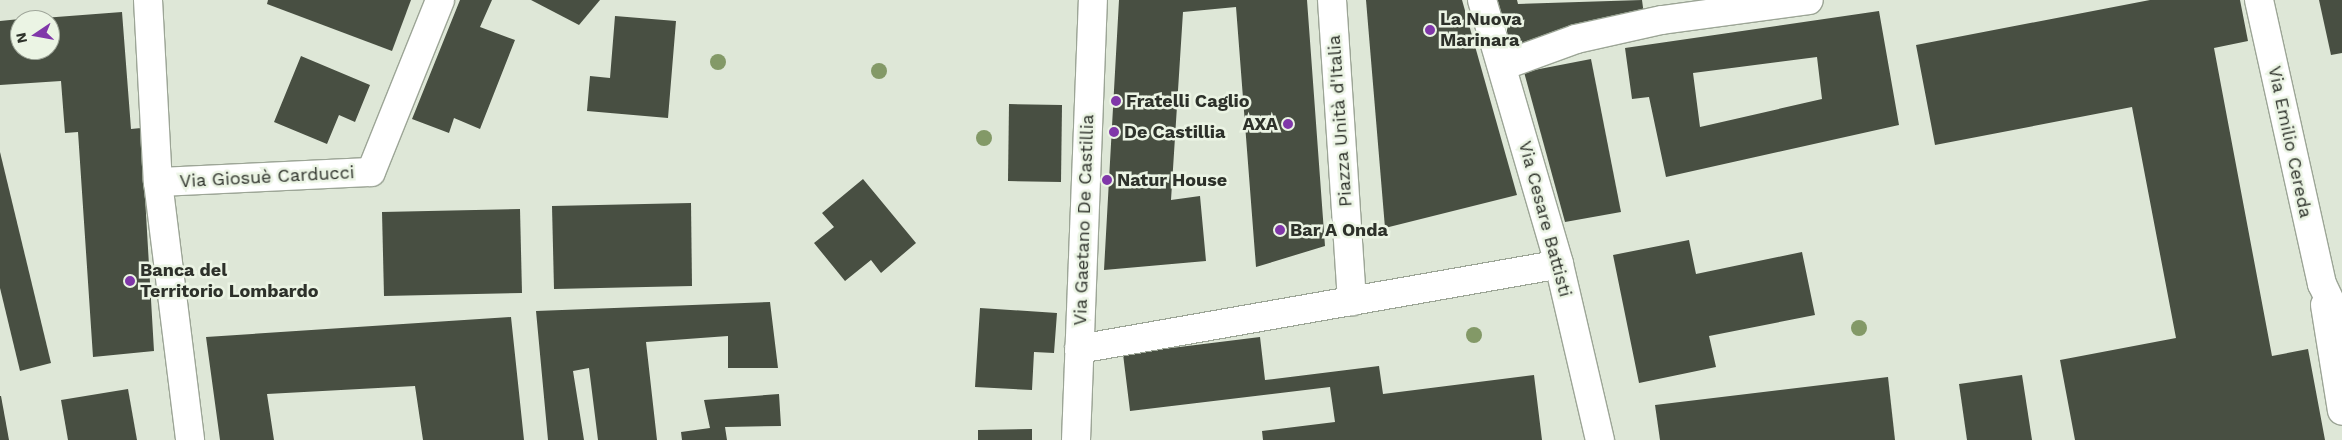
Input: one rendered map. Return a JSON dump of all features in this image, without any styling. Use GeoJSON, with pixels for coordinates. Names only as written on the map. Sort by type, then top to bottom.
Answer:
{"type":"FeatureCollection","features":[{"type":"Feature","properties":{"kind":"street"},"geometry":{"type":"LineString","coordinates":[[148,0],[158,182],[190,440]]}},
{"type":"Feature","properties":{"kind":"street","name":"Via Giosuè Carducci"},"geometry":{"type":"LineString","coordinates":[[158,182],[370,172],[440,0]]}},
{"type":"Feature","properties":{"kind":"street","name":"Via Gaetano De Castillia"},"geometry":{"type":"LineString","coordinates":[[1076,440],[1093,0]]}},
{"type":"Feature","properties":{"kind":"street","name":"Piazza Unità d'Italia"},"geometry":{"type":"LineString","coordinates":[[1332,0],[1352,301]]}},
{"type":"Feature","properties":{"kind":"street","name":"Via Cesare Battisti"},"geometry":{"type":"LineString","coordinates":[[1482,0],[1559,264],[1600,440]]}},
{"type":"Feature","properties":{"kind":"street"},"geometry":{"type":"LineString","coordinates":[[1502,66],[1576,39],[1662,20],[1809,0]]}},
{"type":"Feature","properties":{"kind":"street","name":"Via Emilio Cereda"},"geometry":{"type":"LineString","coordinates":[[2259,0],[2322,284],[2342,411]]}},
{"type":"Feature","properties":{"kind":"street"},"geometry":{"type":"LineString","coordinates":[[1079,350],[1559,264]]}},
{"type":"Feature","properties":{"kind":"street","name":"Via Emilio Cereda"},"geometry":{"type":"LineString","coordinates":[[2322,284],[2342,326]]}},
{"type":"Feature","properties":{"kind":"building"},"geometry":{"type":"Polygon","coordinates":[[[268,0],[411,0],[392,51],[267,4],[268,0]]]}},
{"type":"Feature","properties":{"kind":"building"},"geometry":{"type":"Polygon","coordinates":[[[460,0],[492,0],[480,27],[515,40],[480,129],[454,118],[449,133],[412,119],[460,0]]]}},
{"type":"Feature","properties":{"kind":"building"},"geometry":{"type":"Polygon","coordinates":[[[531,0],[600,0],[579,25],[531,0]]]}},
{"type":"Feature","properties":{"kind":"building"},"geometry":{"type":"Polygon","coordinates":[[[1119,0],[1307,0],[1325,246],[1256,267],[1236,7],[1183,12],[1171,200],[1200,196],[1206,261],[1104,270],[1119,0]]]}},
{"type":"Feature","properties":{"kind":"building"},"geometry":{"type":"Polygon","coordinates":[[[1366,0],[1462,0],[1517,195],[1385,228],[1366,0]]]}},
{"type":"Feature","properties":{"kind":"building"},"geometry":{"type":"Polygon","coordinates":[[[1494,0],[1517,0],[1518,4],[1642,0],[1644,15],[1509,50],[1494,0]]]}},
{"type":"Feature","properties":{"kind":"building"},"geometry":{"type":"Polygon","coordinates":[[[2150,0],[2240,0],[2248,41],[2214,48],[2272,356],[2308,349],[2325,440],[2075,440],[2060,360],[2176,338],[2132,107],[1935,145],[1916,45],[2150,0]]]}},
{"type":"Feature","properties":{"kind":"building"},"geometry":{"type":"Polygon","coordinates":[[[2319,0],[2342,0],[2342,53],[2331,55],[2319,0]]]}},
{"type":"Feature","properties":{"kind":"building"},"geometry":{"type":"Polygon","coordinates":[[[1879,11],[1899,125],[1666,177],[1649,97],[1632,99],[1625,48],[1879,11]],[[1817,57],[1693,73],[1700,127],[1822,99],[1817,57]]]}},
{"type":"Feature","properties":{"kind":"building"},"geometry":{"type":"Polygon","coordinates":[[[122,12],[131,129],[141,128],[154,351],[93,357],[78,132],[65,133],[61,81],[0,85],[0,21],[10,20],[10,60],[60,60],[60,17],[122,12]]]}},
{"type":"Feature","properties":{"kind":"building"},"geometry":{"type":"Polygon","coordinates":[[[615,16],[676,21],[668,118],[587,111],[590,76],[610,78],[615,16]]]}},
{"type":"Feature","properties":{"kind":"building"},"geometry":{"type":"Polygon","coordinates":[[[301,56],[370,85],[355,122],[339,115],[327,144],[274,122],[301,56]]]}},
{"type":"Feature","properties":{"kind":"building"},"geometry":{"type":"Polygon","coordinates":[[[1591,59],[1621,212],[1565,222],[1524,72],[1591,59]]]}},
{"type":"Feature","properties":{"kind":"building"},"geometry":{"type":"Polygon","coordinates":[[[1009,104],[1062,105],[1061,182],[1008,181],[1009,104]]]}},
{"type":"Feature","properties":{"kind":"building"},"geometry":{"type":"Polygon","coordinates":[[[0,152],[51,363],[20,371],[0,288],[0,152]]]}},
{"type":"Feature","properties":{"kind":"building"},"geometry":{"type":"Polygon","coordinates":[[[863,179],[916,243],[881,273],[871,260],[845,281],[814,243],[834,227],[822,213],[863,179]]]}},
{"type":"Feature","properties":{"kind":"building"},"geometry":{"type":"Polygon","coordinates":[[[691,203],[692,286],[554,289],[552,206],[691,203]]]}},
{"type":"Feature","properties":{"kind":"building"},"geometry":{"type":"Polygon","coordinates":[[[520,209],[522,293],[384,296],[382,212],[520,209]]]}},
{"type":"Feature","properties":{"kind":"building"},"geometry":{"type":"Polygon","coordinates":[[[1689,240],[1696,274],[1802,252],[1815,315],[1709,336],[1716,367],[1639,383],[1613,255],[1689,240]]]}},
{"type":"Feature","properties":{"kind":"building"},"geometry":{"type":"Polygon","coordinates":[[[770,302],[778,368],[728,368],[728,336],[646,342],[657,440],[598,440],[589,368],[573,371],[584,440],[548,440],[536,311],[770,302]]]}},
{"type":"Feature","properties":{"kind":"building"},"geometry":{"type":"Polygon","coordinates":[[[980,308],[1057,313],[1054,353],[1034,352],[1032,390],[975,387],[980,308]]]}},
{"type":"Feature","properties":{"kind":"building"},"geometry":{"type":"Polygon","coordinates":[[[511,317],[524,440],[423,440],[415,386],[267,394],[274,440],[220,440],[206,337],[511,317]]]}},
{"type":"Feature","properties":{"kind":"building"},"geometry":{"type":"Polygon","coordinates":[[[1260,337],[1265,380],[1379,366],[1383,394],[1534,375],[1542,440],[1263,440],[1262,431],[1335,422],[1330,387],[1130,411],[1123,354],[1260,337]]]}},
{"type":"Feature","properties":{"kind":"building"},"geometry":{"type":"Polygon","coordinates":[[[2022,375],[2032,440],[1967,440],[1959,384],[2022,375]]]}},
{"type":"Feature","properties":{"kind":"building"},"geometry":{"type":"Polygon","coordinates":[[[1888,377],[1895,440],[1660,440],[1655,405],[1888,377]]]}},
{"type":"Feature","properties":{"kind":"building"},"geometry":{"type":"Polygon","coordinates":[[[128,389],[137,440],[68,440],[61,400],[128,389]]]}},
{"type":"Feature","properties":{"kind":"building"},"geometry":{"type":"Polygon","coordinates":[[[779,394],[781,426],[725,427],[727,440],[682,440],[681,432],[710,428],[704,400],[779,394]]]}},
{"type":"Feature","properties":{"kind":"building"},"geometry":{"type":"Polygon","coordinates":[[[1,396],[9,440],[0,440],[1,396]]]}},
{"type":"Feature","properties":{"kind":"building"},"geometry":{"type":"Polygon","coordinates":[[[1032,429],[1032,440],[978,440],[978,430],[1032,429]]]}},
{"type":"Feature","properties":{"kind":"place","name":"La Nuova Marinara"},"geometry":{"type":"Point","coordinates":[1430,30]}},
{"type":"Feature","properties":{"kind":"place","name":"Fratelli Caglio"},"geometry":{"type":"Point","coordinates":[1116,101]}},
{"type":"Feature","properties":{"kind":"place","name":"AXA"},"geometry":{"type":"Point","coordinates":[1288,124]}},
{"type":"Feature","properties":{"kind":"place","name":"De Castillia"},"geometry":{"type":"Point","coordinates":[1114,132]}},
{"type":"Feature","properties":{"kind":"place","name":"Natur House"},"geometry":{"type":"Point","coordinates":[1107,180]}},
{"type":"Feature","properties":{"kind":"place","name":"Bar A Onda"},"geometry":{"type":"Point","coordinates":[1280,230]}},
{"type":"Feature","properties":{"kind":"place","name":"Banca del Territorio Lombardo"},"geometry":{"type":"Point","coordinates":[130,281]}}]}
